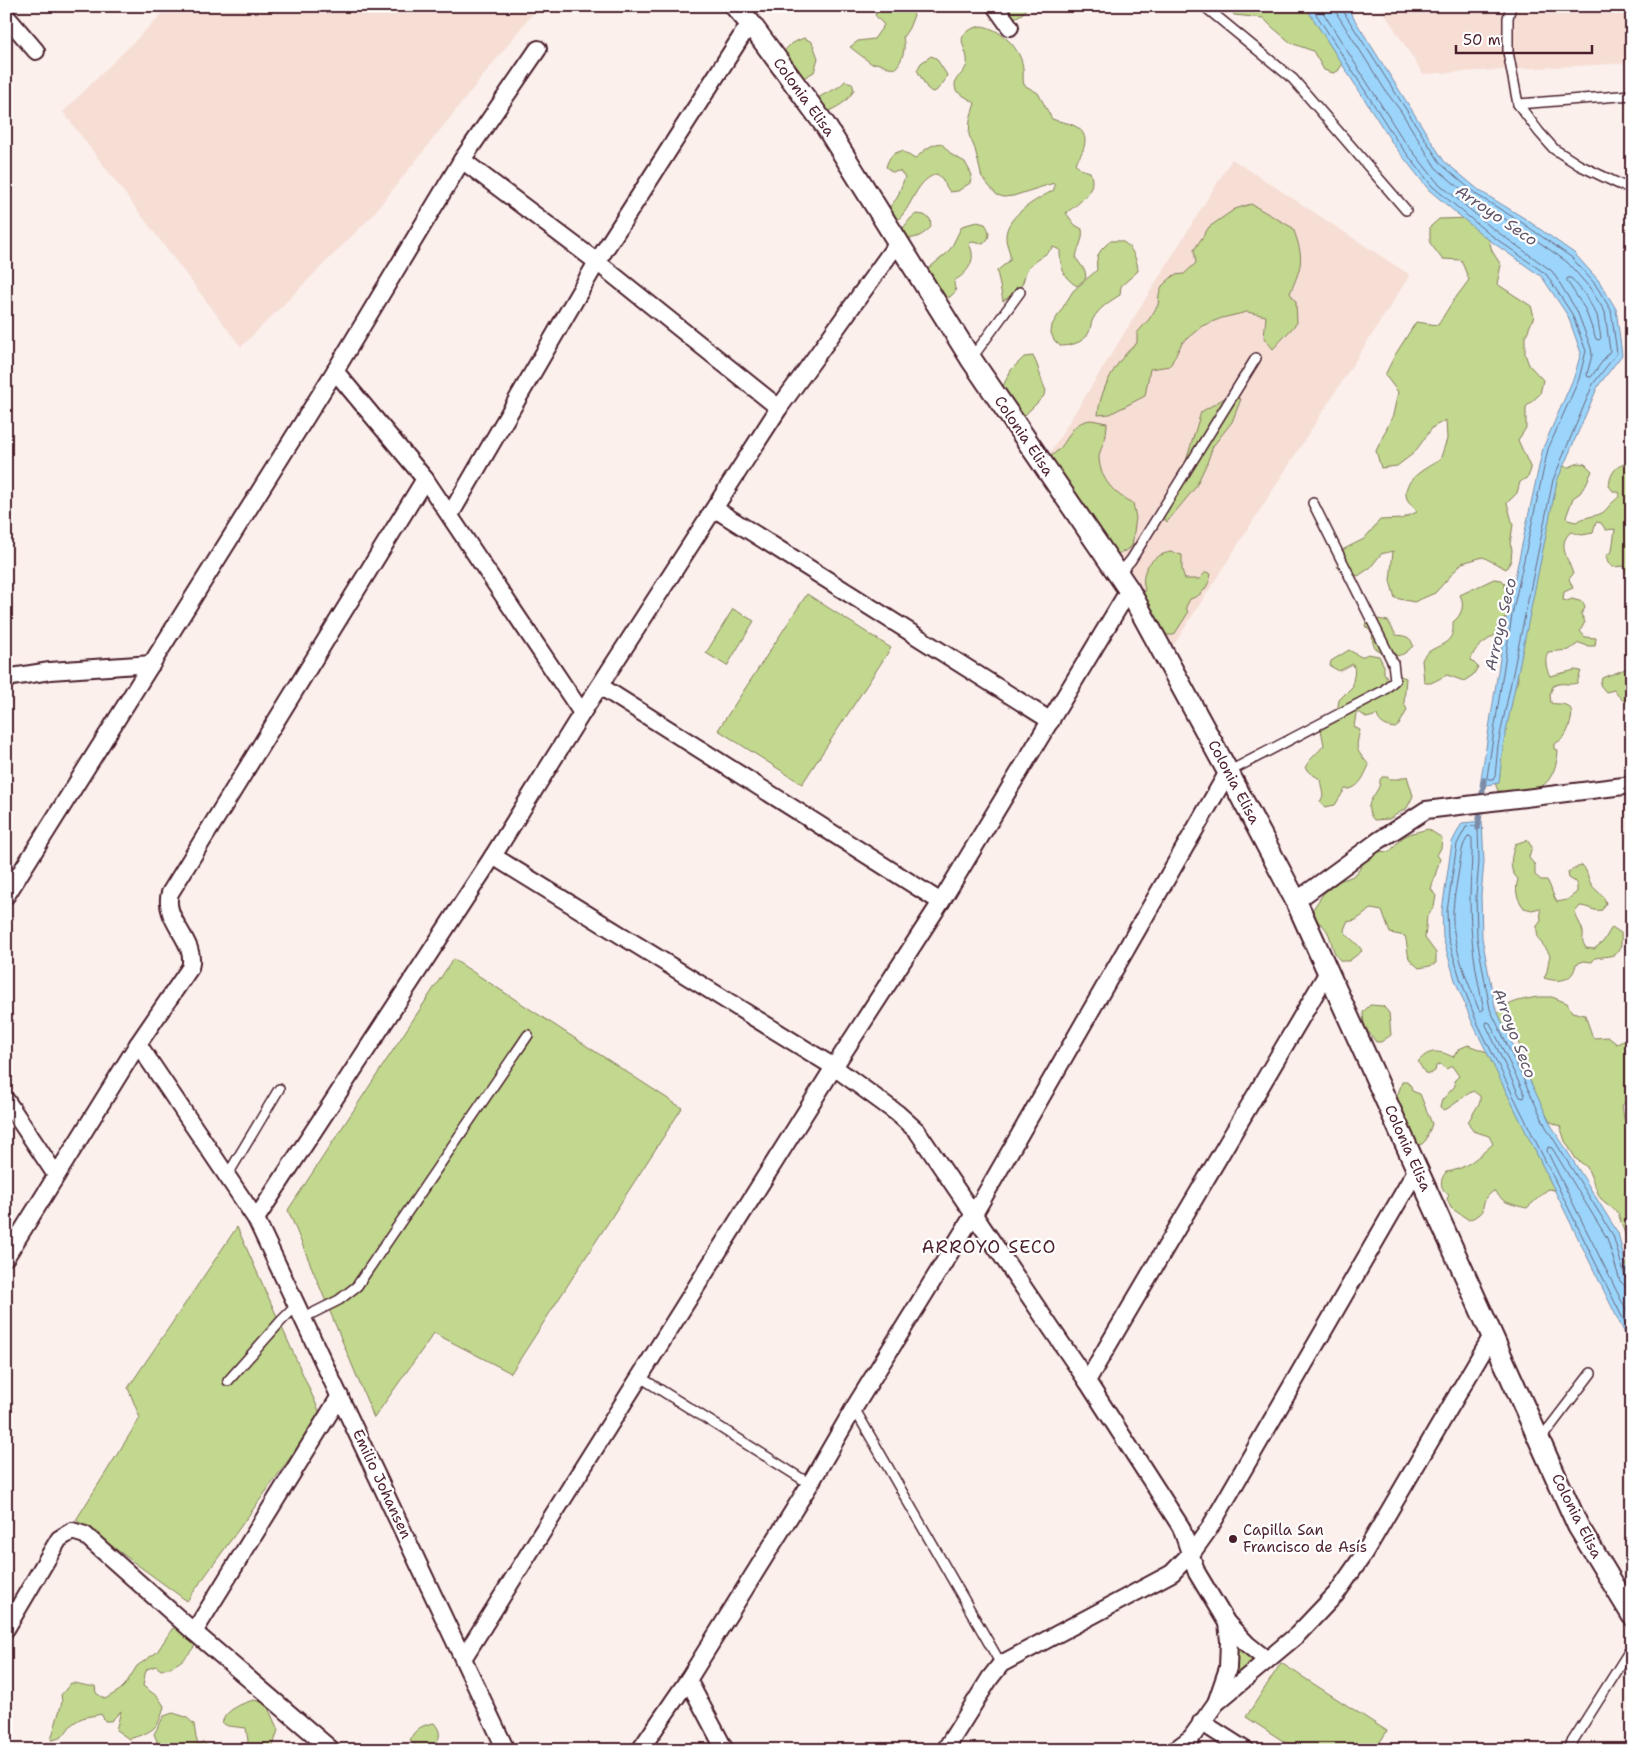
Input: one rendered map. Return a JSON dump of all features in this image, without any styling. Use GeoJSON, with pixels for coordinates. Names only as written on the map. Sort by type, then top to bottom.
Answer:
{"type":"FeatureCollection","features":[{"type":"Feature","properties":{"kind":"street","name":"Colonia Elisa"},"geometry":{"type":"LineString","coordinates":[[735,6],[750,23],[825,125],[971,359],[1124,582],[1296,901],[1578,1526],[1632,1615]]}},
{"type":"Feature","properties":{"kind":"street"},"geometry":{"type":"LineString","coordinates":[[995,6],[1010,27]]}},
{"type":"Feature","properties":{"kind":"street"},"geometry":{"type":"LineString","coordinates":[[6,16],[36,51]]}},
{"type":"Feature","properties":{"kind":"street"},"geometry":{"type":"LineString","coordinates":[[450,515],[597,262],[750,23]]}},
{"type":"Feature","properties":{"kind":"street"},"geometry":{"type":"LineString","coordinates":[[6,896],[335,371],[462,160],[538,49]]}},
{"type":"Feature","properties":{"kind":"street"},"geometry":{"type":"LineString","coordinates":[[462,160],[597,262],[780,408]]}},
{"type":"Feature","properties":{"kind":"street"},"geometry":{"type":"LineString","coordinates":[[256,1219],[493,856],[582,713],[780,408],[899,241]]}},
{"type":"Feature","properties":{"kind":"street"},"geometry":{"type":"LineString","coordinates":[[335,371],[425,479],[582,713]]}},
{"type":"Feature","properties":{"kind":"street"},"geometry":{"type":"LineString","coordinates":[[6,1257],[138,1044],[190,968],[193,959],[190,950],[169,910],[170,893],[425,479]]}},
{"type":"Feature","properties":{"kind":"street"},"geometry":{"type":"LineString","coordinates":[[714,509],[1051,721]]}},
{"type":"Feature","properties":{"kind":"street"},"geometry":{"type":"LineString","coordinates":[[464,1657],[834,1067],[941,902],[1051,721],[1124,582]]}},
{"type":"Feature","properties":{"kind":"street"},"geometry":{"type":"LineString","coordinates":[[6,680],[12,677],[50,671],[152,664]]}},
{"type":"Feature","properties":{"kind":"street"},"geometry":{"type":"LineString","coordinates":[[600,686],[941,902]]}},
{"type":"Feature","properties":{"kind":"street"},"geometry":{"type":"LineString","coordinates":[[640,1750],[688,1680],[974,1214],[1228,772]]}},
{"type":"Feature","properties":{"kind":"street"},"geometry":{"type":"LineString","coordinates":[[1296,901],[1378,840],[1426,810],[1632,785]]}},
{"type":"Feature","properties":{"kind":"street"},"geometry":{"type":"LineString","coordinates":[[493,856],[834,1067],[897,1113],[917,1131],[1087,1381],[1182,1527],[1197,1573],[1227,1623],[1247,1644],[1267,1660]]}},
{"type":"Feature","properties":{"kind":"street"},"geometry":{"type":"LineString","coordinates":[[1087,1381],[1328,972]]}},
{"type":"Feature","properties":{"kind":"street","name":"Emilio Johansen"},"geometry":{"type":"LineString","coordinates":[[138,1044],[256,1219],[464,1657],[501,1747]]}},
{"type":"Feature","properties":{"kind":"street"},"geometry":{"type":"LineString","coordinates":[[6,1100],[56,1175]]}},
{"type":"Feature","properties":{"kind":"street"},"geometry":{"type":"LineString","coordinates":[[944,1750],[1001,1664],[1172,1573],[1191,1554],[1209,1530],[1418,1169]]}},
{"type":"Feature","properties":{"kind":"street"},"geometry":{"type":"LineString","coordinates":[[1175,1750],[1190,1744],[1201,1722],[1216,1703],[1297,1635],[1336,1594],[1353,1570],[1493,1334]]}},
{"type":"Feature","properties":{"kind":"street"},"geometry":{"type":"LineString","coordinates":[[194,1632],[340,1396]]}},
{"type":"Feature","properties":{"kind":"street"},"geometry":{"type":"LineString","coordinates":[[6,1628],[59,1539],[72,1531],[85,1535],[194,1632],[332,1750]]}},
{"type":"Feature","properties":{"kind":"street"},"geometry":{"type":"LineString","coordinates":[[1216,1703],[1228,1668],[1229,1641],[1227,1623]]}},
{"type":"Feature","properties":{"kind":"street"},"geometry":{"type":"LineString","coordinates":[[688,1680],[724,1750]]}},
{"type":"Feature","properties":{"kind":"street"},"geometry":{"type":"LineString","coordinates":[[1201,1722],[1245,1750]]}},
{"type":"Feature","properties":{"kind":"lane"},"geometry":{"type":"LineString","coordinates":[[1204,6],[1293,80],[1406,210]]}},
{"type":"Feature","properties":{"kind":"lane"},"geometry":{"type":"LineString","coordinates":[[1512,6],[1508,18],[1508,52],[1518,104],[1554,149],[1578,165],[1632,187]]}},
{"type":"Feature","properties":{"kind":"lane"},"geometry":{"type":"LineString","coordinates":[[1518,104],[1632,95]]}},
{"type":"Feature","properties":{"kind":"lane"},"geometry":{"type":"LineString","coordinates":[[971,359],[1020,292]]}},
{"type":"Feature","properties":{"kind":"lane"},"geometry":{"type":"LineString","coordinates":[[1124,582],[1131,560],[1256,358]]}},
{"type":"Feature","properties":{"kind":"lane"},"geometry":{"type":"LineString","coordinates":[[1228,772],[1383,691],[1395,680],[1393,664],[1313,503]]}},
{"type":"Feature","properties":{"kind":"lane"},"geometry":{"type":"LineString","coordinates":[[228,1381],[281,1321],[300,1311],[340,1300],[357,1286],[528,1035]]}},
{"type":"Feature","properties":{"kind":"lane"},"geometry":{"type":"LineString","coordinates":[[227,1176],[279,1089]]}},
{"type":"Feature","properties":{"kind":"lane"},"geometry":{"type":"LineString","coordinates":[[1540,1440],[1592,1373]]}},
{"type":"Feature","properties":{"kind":"lane"},"geometry":{"type":"LineString","coordinates":[[640,1377],[810,1484]]}},
{"type":"Feature","properties":{"kind":"lane"},"geometry":{"type":"LineString","coordinates":[[854,1408],[1001,1664]]}},
{"type":"Feature","properties":{"kind":"lane"},"geometry":{"type":"LineString","coordinates":[[1567,1750],[1632,1646]]}},
{"type":"Feature","properties":{"kind":"shaded area"},"geometry":{"type":"Polygon","coordinates":[[[170,6],[525,6],[533,13],[371,217],[241,347],[63,112],[170,6]]]}},
{"type":"Feature","properties":{"kind":"shaded area"},"geometry":{"type":"Polygon","coordinates":[[[1380,6],[1632,6],[1632,63],[1423,74],[1380,6]]]}},
{"type":"Feature","properties":{"kind":"shaded area"},"geometry":{"type":"Polygon","coordinates":[[[1232,159],[1410,275],[1170,651],[1050,453],[1232,159]]]}},
{"type":"Feature","properties":{"kind":"green space"},"geometry":{"type":"Polygon","coordinates":[[[880,6],[903,6],[914,15],[903,37],[903,54],[895,69],[876,63],[872,64],[850,47],[858,41],[874,39],[884,25],[875,15],[880,6]]]}},
{"type":"Feature","properties":{"kind":"green space"},"geometry":{"type":"Polygon","coordinates":[[[999,6],[1028,6],[1022,14],[1009,21],[999,6]]]}},
{"type":"Feature","properties":{"kind":"green space"},"geometry":{"type":"Polygon","coordinates":[[[1232,6],[1314,6],[1345,60],[1338,71],[1333,73],[1324,70],[1313,51],[1291,43],[1263,18],[1234,15],[1232,6]]]}},
{"type":"Feature","properties":{"kind":"green space"},"geometry":{"type":"Polygon","coordinates":[[[981,26],[1002,35],[1014,47],[1022,61],[1024,85],[1038,93],[1052,119],[1072,125],[1080,130],[1085,139],[1081,154],[1075,163],[1080,169],[1090,172],[1092,185],[1086,196],[1066,213],[1075,225],[1082,229],[1082,237],[1076,258],[1085,271],[1086,278],[1077,286],[1065,275],[1060,250],[1053,247],[1031,265],[1020,288],[1003,301],[997,271],[1010,260],[1006,241],[1007,230],[1011,222],[1024,209],[1054,190],[1054,183],[1004,197],[997,195],[982,178],[975,149],[969,135],[970,119],[975,103],[956,91],[955,86],[955,82],[964,71],[967,61],[962,38],[970,30],[981,26]]]}},
{"type":"Feature","properties":{"kind":"green space"},"geometry":{"type":"Polygon","coordinates":[[[804,38],[812,42],[818,58],[814,72],[800,80],[782,55],[791,44],[804,38]]]}},
{"type":"Feature","properties":{"kind":"green space"},"geometry":{"type":"Polygon","coordinates":[[[931,56],[936,58],[947,75],[944,82],[936,91],[932,92],[927,88],[917,70],[921,63],[931,56]]]}},
{"type":"Feature","properties":{"kind":"green space"},"geometry":{"type":"Polygon","coordinates":[[[845,81],[852,83],[854,90],[841,104],[825,113],[818,98],[845,81]]]}},
{"type":"Feature","properties":{"kind":"green space"},"geometry":{"type":"Polygon","coordinates":[[[941,143],[952,155],[965,162],[972,175],[970,183],[958,191],[950,192],[937,174],[929,178],[917,190],[904,213],[891,224],[887,210],[897,198],[905,177],[900,171],[892,172],[886,167],[890,158],[893,154],[902,151],[915,159],[930,147],[941,143]]]}},
{"type":"Feature","properties":{"kind":"green space"},"geometry":{"type":"Polygon","coordinates":[[[1251,204],[1293,228],[1300,254],[1300,268],[1290,293],[1296,302],[1297,323],[1273,349],[1264,338],[1266,316],[1247,312],[1222,318],[1202,326],[1182,343],[1170,366],[1150,369],[1145,396],[1110,414],[1098,415],[1099,405],[1106,385],[1116,366],[1137,343],[1137,333],[1158,305],[1162,286],[1174,275],[1184,274],[1196,263],[1194,250],[1209,227],[1235,209],[1251,204]]]}},
{"type":"Feature","properties":{"kind":"green space"},"geometry":{"type":"Polygon","coordinates":[[[916,214],[924,215],[930,219],[931,227],[920,236],[905,238],[901,231],[916,214]]]}},
{"type":"Feature","properties":{"kind":"green space"},"geometry":{"type":"Polygon","coordinates":[[[1470,218],[1487,232],[1492,251],[1501,265],[1497,284],[1531,306],[1534,316],[1525,338],[1525,354],[1529,365],[1543,380],[1540,394],[1526,407],[1526,428],[1518,440],[1531,469],[1528,477],[1520,482],[1517,493],[1507,503],[1513,525],[1510,544],[1512,549],[1511,561],[1506,569],[1483,557],[1462,563],[1435,593],[1414,602],[1395,598],[1390,581],[1393,551],[1381,554],[1370,568],[1358,576],[1337,567],[1344,549],[1364,539],[1380,520],[1401,519],[1417,512],[1407,499],[1407,486],[1416,475],[1440,460],[1447,439],[1446,420],[1433,427],[1414,453],[1397,466],[1381,468],[1376,451],[1393,415],[1398,392],[1385,375],[1416,322],[1438,325],[1469,280],[1461,260],[1442,259],[1430,243],[1430,227],[1439,219],[1470,218]]]}},
{"type":"Feature","properties":{"kind":"green space"},"geometry":{"type":"Polygon","coordinates":[[[977,222],[985,224],[987,227],[989,234],[987,239],[983,244],[972,242],[969,244],[972,253],[970,266],[955,281],[956,291],[950,297],[943,298],[924,272],[951,248],[962,226],[977,222]]]}},
{"type":"Feature","properties":{"kind":"green space"},"geometry":{"type":"Polygon","coordinates":[[[1111,241],[1122,241],[1129,247],[1136,259],[1138,271],[1121,286],[1120,295],[1095,315],[1089,332],[1083,340],[1060,346],[1054,340],[1051,333],[1052,325],[1073,291],[1097,270],[1099,253],[1111,241]]]}},
{"type":"Feature","properties":{"kind":"green space"},"geometry":{"type":"Polygon","coordinates":[[[1033,356],[1046,391],[1043,397],[1021,419],[1000,392],[1011,370],[1024,357],[1033,356]]]}},
{"type":"Feature","properties":{"kind":"green space"},"geometry":{"type":"Polygon","coordinates":[[[1228,396],[1241,399],[1232,422],[1213,446],[1195,488],[1167,522],[1158,513],[1158,505],[1176,489],[1201,412],[1228,396]]]}},
{"type":"Feature","properties":{"kind":"green space"},"geometry":{"type":"Polygon","coordinates":[[[1091,420],[1107,423],[1105,439],[1099,456],[1102,473],[1120,496],[1133,503],[1136,518],[1132,546],[1114,555],[1046,459],[1061,447],[1074,428],[1091,420]]]}},
{"type":"Feature","properties":{"kind":"green space"},"geometry":{"type":"Polygon","coordinates":[[[1579,463],[1585,464],[1592,471],[1580,493],[1573,498],[1566,517],[1568,520],[1576,522],[1602,513],[1618,498],[1620,493],[1613,491],[1609,486],[1611,477],[1618,467],[1632,464],[1632,579],[1626,573],[1624,566],[1613,567],[1608,563],[1606,556],[1612,551],[1615,529],[1606,530],[1601,523],[1596,522],[1593,533],[1582,535],[1571,532],[1567,537],[1564,547],[1573,574],[1569,579],[1573,588],[1564,592],[1563,600],[1572,599],[1583,602],[1585,608],[1581,614],[1585,622],[1580,631],[1585,637],[1596,638],[1595,646],[1579,643],[1569,650],[1548,652],[1546,664],[1550,676],[1575,670],[1581,671],[1577,683],[1553,686],[1550,695],[1551,703],[1568,706],[1572,714],[1566,735],[1554,744],[1554,749],[1558,750],[1558,755],[1548,781],[1538,788],[1511,792],[1498,791],[1494,780],[1513,688],[1518,681],[1516,667],[1559,466],[1569,467],[1579,463]]]}},
{"type":"Feature","properties":{"kind":"green space"},"geometry":{"type":"Polygon","coordinates":[[[1171,552],[1182,555],[1182,570],[1185,579],[1199,579],[1206,572],[1211,574],[1209,583],[1204,590],[1198,596],[1190,599],[1186,607],[1188,613],[1174,635],[1164,635],[1141,595],[1145,590],[1144,576],[1149,565],[1158,556],[1171,552]]]}},
{"type":"Feature","properties":{"kind":"green space"},"geometry":{"type":"Polygon","coordinates":[[[1494,579],[1502,580],[1505,584],[1505,588],[1513,598],[1512,607],[1507,616],[1498,623],[1495,635],[1480,645],[1474,652],[1471,660],[1478,667],[1473,675],[1464,681],[1447,675],[1431,683],[1424,682],[1422,660],[1425,655],[1444,643],[1451,636],[1453,622],[1462,610],[1460,595],[1494,579]]]}},
{"type":"Feature","properties":{"kind":"green space"},"geometry":{"type":"Polygon","coordinates":[[[807,594],[891,648],[802,784],[718,730],[807,594]]]}},
{"type":"Feature","properties":{"kind":"green space"},"geometry":{"type":"Polygon","coordinates":[[[733,609],[754,621],[727,666],[706,653],[733,609]]]}},
{"type":"Feature","properties":{"kind":"green space"},"geometry":{"type":"Polygon","coordinates":[[[1367,618],[1375,622],[1378,619],[1388,621],[1396,635],[1409,638],[1413,646],[1398,656],[1381,653],[1374,645],[1372,640],[1373,634],[1365,626],[1367,618]]]}},
{"type":"Feature","properties":{"kind":"green space"},"geometry":{"type":"Polygon","coordinates":[[[1349,650],[1361,657],[1368,654],[1379,656],[1384,666],[1384,673],[1390,682],[1400,676],[1406,678],[1404,703],[1407,710],[1399,725],[1395,728],[1384,724],[1377,715],[1367,718],[1359,712],[1356,714],[1354,727],[1360,730],[1357,746],[1361,756],[1369,765],[1363,778],[1357,785],[1350,789],[1345,789],[1335,805],[1325,807],[1320,802],[1323,796],[1320,779],[1305,768],[1324,745],[1321,721],[1337,712],[1339,700],[1353,686],[1355,670],[1353,664],[1339,671],[1330,666],[1331,661],[1349,650]]]}},
{"type":"Feature","properties":{"kind":"green space"},"geometry":{"type":"Polygon","coordinates":[[[1632,664],[1632,705],[1629,705],[1614,690],[1606,692],[1600,685],[1602,678],[1621,671],[1632,664]]]}},
{"type":"Feature","properties":{"kind":"green space"},"geometry":{"type":"Polygon","coordinates":[[[1407,776],[1413,796],[1407,808],[1389,819],[1374,820],[1369,809],[1382,777],[1399,779],[1407,776]]]}},
{"type":"Feature","properties":{"kind":"green space"},"geometry":{"type":"Polygon","coordinates":[[[1428,829],[1442,838],[1441,848],[1437,855],[1440,859],[1431,889],[1436,896],[1434,907],[1427,916],[1425,938],[1436,953],[1436,963],[1419,968],[1409,958],[1405,936],[1390,933],[1382,911],[1371,909],[1356,920],[1347,922],[1344,930],[1362,951],[1349,961],[1341,961],[1335,954],[1327,931],[1311,912],[1323,894],[1339,881],[1357,873],[1365,860],[1377,851],[1389,852],[1404,837],[1428,829]]]}},
{"type":"Feature","properties":{"kind":"green space"},"geometry":{"type":"Polygon","coordinates":[[[1527,840],[1532,847],[1529,858],[1535,865],[1535,875],[1541,880],[1547,880],[1557,902],[1567,900],[1577,892],[1577,883],[1569,878],[1568,872],[1582,865],[1584,867],[1591,884],[1606,903],[1602,910],[1580,906],[1575,912],[1582,929],[1583,942],[1586,948],[1594,949],[1603,942],[1612,927],[1621,933],[1620,947],[1616,954],[1595,958],[1592,962],[1584,961],[1576,964],[1572,974],[1565,979],[1544,978],[1550,956],[1539,940],[1537,932],[1537,926],[1541,921],[1540,908],[1532,910],[1524,908],[1519,901],[1516,891],[1518,879],[1511,867],[1515,844],[1527,840]]]}},
{"type":"Feature","properties":{"kind":"green space"},"geometry":{"type":"Polygon","coordinates":[[[453,959],[682,1108],[511,1373],[434,1333],[374,1418],[288,1210],[453,959]]]}},
{"type":"Feature","properties":{"kind":"green space"},"geometry":{"type":"Polygon","coordinates":[[[1537,997],[1552,997],[1567,1003],[1572,1012],[1585,1015],[1593,1038],[1608,1037],[1617,1044],[1627,1039],[1631,1034],[1627,1025],[1632,1012],[1630,1100],[1622,1105],[1624,1119],[1632,1129],[1632,1293],[1624,1271],[1630,1256],[1629,1246],[1618,1213],[1600,1198],[1587,1167],[1576,1159],[1565,1141],[1560,1126],[1542,1118],[1524,1074],[1526,1063],[1521,1048],[1514,1035],[1503,1031],[1495,1017],[1509,1005],[1537,997]]]}},
{"type":"Feature","properties":{"kind":"green space"},"geometry":{"type":"Polygon","coordinates":[[[1370,1005],[1383,1006],[1389,1013],[1391,1035],[1381,1042],[1376,1042],[1364,1026],[1363,1012],[1370,1005]]]}},
{"type":"Feature","properties":{"kind":"green space"},"geometry":{"type":"Polygon","coordinates":[[[1468,1045],[1492,1054],[1562,1191],[1548,1189],[1527,1208],[1505,1201],[1494,1191],[1485,1200],[1483,1211],[1469,1220],[1451,1208],[1447,1199],[1449,1195],[1442,1187],[1442,1182],[1446,1172],[1465,1166],[1493,1144],[1489,1136],[1473,1131],[1468,1122],[1480,1102],[1480,1096],[1473,1091],[1445,1110],[1440,1107],[1442,1100],[1455,1086],[1454,1081],[1459,1076],[1452,1066],[1446,1069],[1440,1064],[1430,1074],[1425,1073],[1418,1062],[1426,1055],[1434,1052],[1453,1057],[1459,1049],[1468,1045]]]}},
{"type":"Feature","properties":{"kind":"green space"},"geometry":{"type":"Polygon","coordinates":[[[1402,1082],[1407,1082],[1411,1086],[1412,1091],[1420,1094],[1432,1124],[1426,1140],[1422,1144],[1414,1146],[1407,1129],[1407,1123],[1402,1119],[1394,1098],[1398,1094],[1402,1082]]]}},
{"type":"Feature","properties":{"kind":"green space"},"geometry":{"type":"Polygon","coordinates":[[[237,1227],[321,1415],[187,1601],[76,1520],[140,1418],[128,1388],[237,1227]]]}},
{"type":"Feature","properties":{"kind":"green space"},"geometry":{"type":"Polygon","coordinates":[[[181,1625],[199,1638],[192,1649],[174,1666],[161,1670],[156,1666],[147,1669],[145,1674],[143,1686],[158,1697],[164,1706],[160,1720],[153,1729],[129,1739],[116,1730],[121,1711],[111,1721],[105,1721],[101,1714],[82,1718],[75,1722],[63,1736],[51,1740],[62,1702],[61,1695],[71,1683],[95,1686],[96,1693],[105,1699],[120,1690],[137,1666],[157,1652],[172,1629],[181,1625]]]}},
{"type":"Feature","properties":{"kind":"green space"},"geometry":{"type":"Polygon","coordinates":[[[1235,1643],[1257,1659],[1229,1682],[1235,1643]]]}},
{"type":"Feature","properties":{"kind":"green space"},"geometry":{"type":"Polygon","coordinates":[[[1281,1663],[1387,1731],[1375,1750],[1297,1750],[1246,1717],[1281,1663]]]}},
{"type":"Feature","properties":{"kind":"green space"},"geometry":{"type":"Polygon","coordinates":[[[254,1700],[266,1703],[278,1730],[273,1746],[269,1750],[245,1750],[248,1741],[246,1728],[228,1726],[222,1723],[230,1711],[239,1705],[254,1700]]]}},
{"type":"Feature","properties":{"kind":"green space"},"geometry":{"type":"Polygon","coordinates":[[[173,1713],[186,1717],[194,1724],[198,1744],[203,1742],[212,1750],[155,1750],[157,1741],[154,1734],[164,1716],[173,1713]]]}},
{"type":"Feature","properties":{"kind":"green space"},"geometry":{"type":"Polygon","coordinates":[[[434,1723],[439,1730],[439,1736],[432,1745],[420,1747],[410,1740],[420,1728],[434,1723]]]}},
{"type":"Feature","properties":{"kind":"water"},"geometry":{"type":"Polygon","coordinates":[[[1305,6],[1346,6],[1444,161],[1480,191],[1524,218],[1574,253],[1599,281],[1616,309],[1622,355],[1598,386],[1557,481],[1503,746],[1499,783],[1480,786],[1507,614],[1543,448],[1574,377],[1581,353],[1568,316],[1542,277],[1485,237],[1429,190],[1393,144],[1305,6]]]}},
{"type":"Feature","properties":{"kind":"water"},"geometry":{"type":"Polygon","coordinates":[[[1482,821],[1484,862],[1481,895],[1482,938],[1495,1007],[1551,1125],[1618,1233],[1632,1282],[1632,1348],[1472,1022],[1455,980],[1443,938],[1442,911],[1452,842],[1462,823],[1482,821]]]}},
{"type":"Feature","properties":{"kind":"waterway","name":"Arroyo Seco"},"geometry":{"type":"LineString","coordinates":[[1478,828],[1484,780]]}},
{"type":"Feature","properties":{"kind":"place","name":"Capilla San Francisco de Asís"},"geometry":{"type":"Point","coordinates":[1233,1539]}},
{"type":"Feature","properties":{"kind":"district","name":"ARROYO SECO"},"geometry":{"type":"Point","coordinates":[989,1247]}}]}
